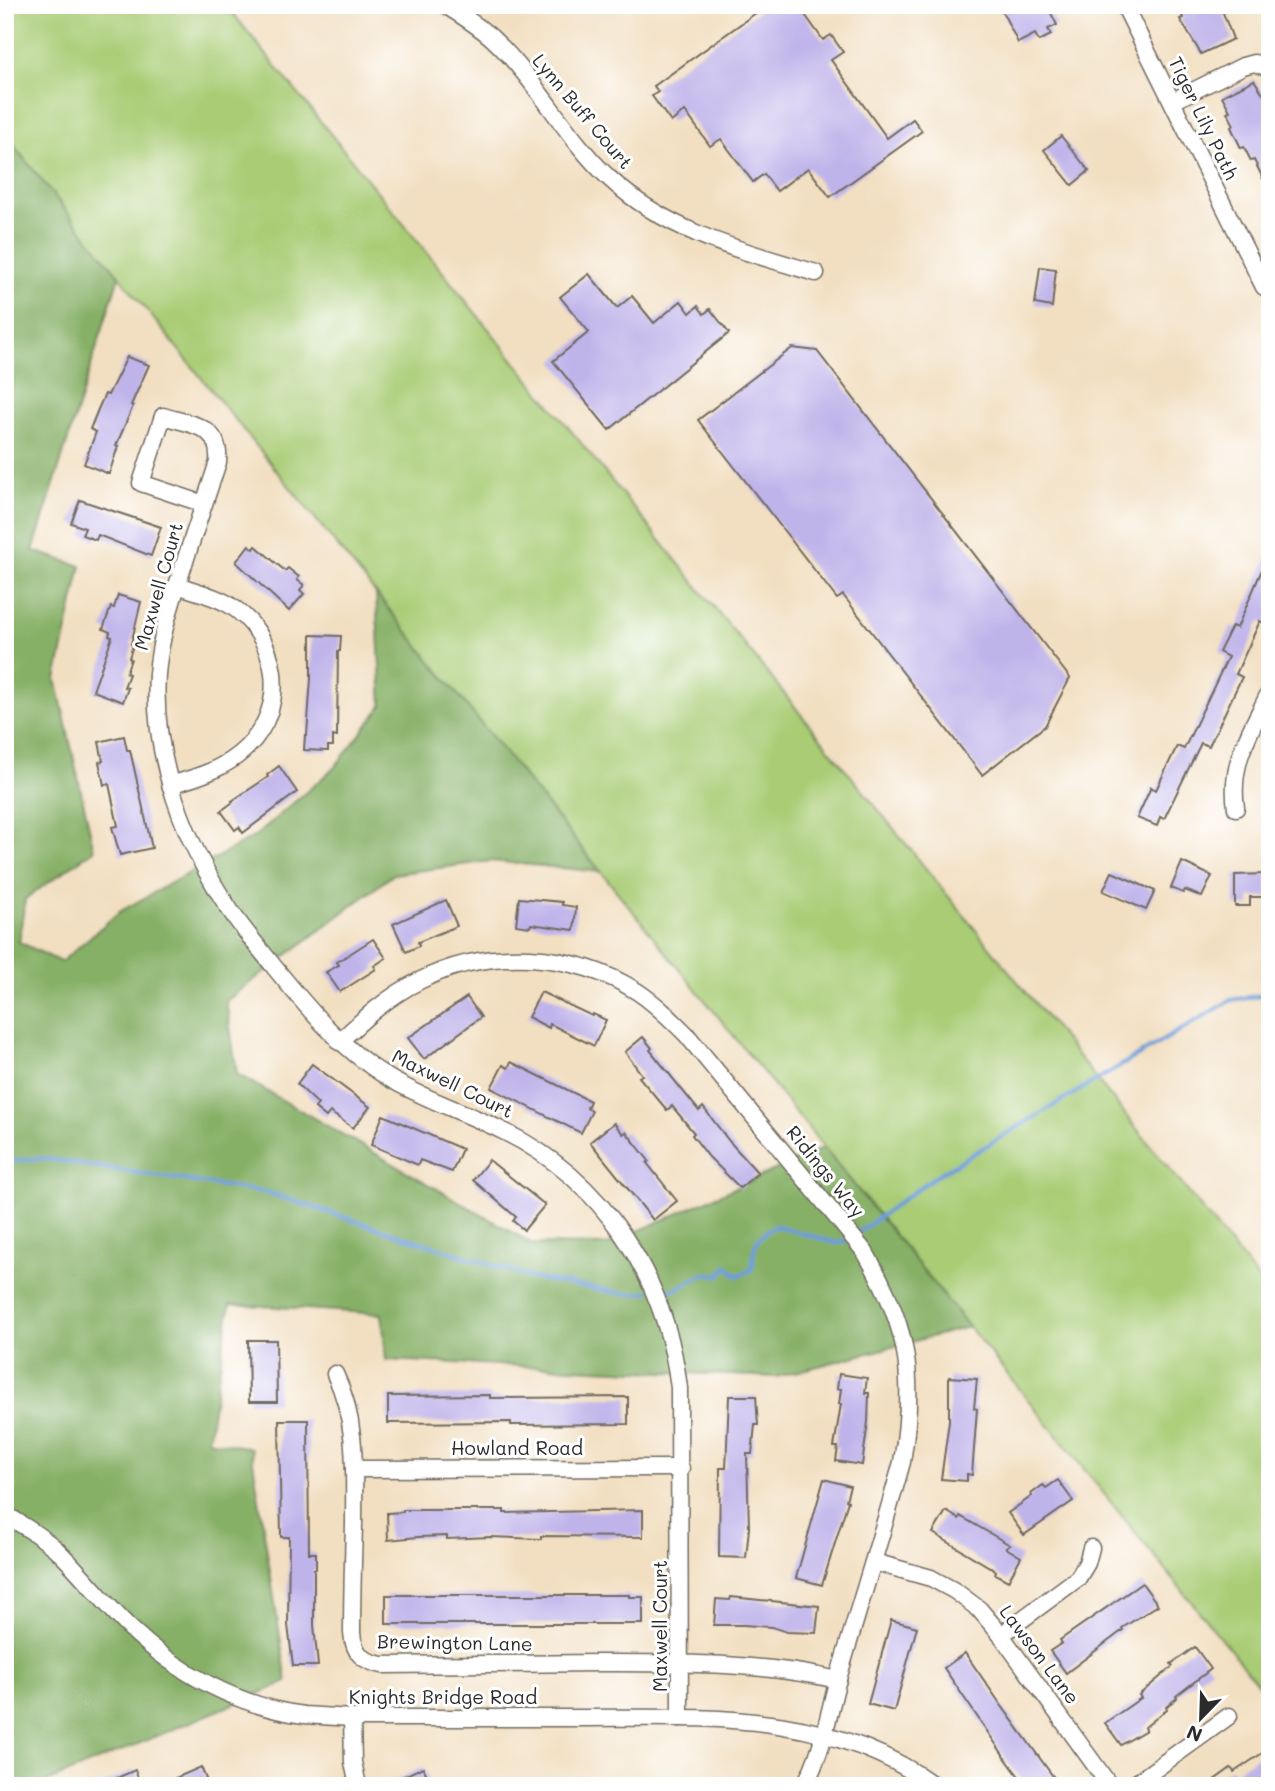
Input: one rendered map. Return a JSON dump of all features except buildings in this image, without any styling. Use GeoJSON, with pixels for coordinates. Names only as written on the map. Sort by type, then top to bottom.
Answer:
{"type":"FeatureCollection","features":[{"type":"Feature","properties":{"kind":"street","name":"Lynn Buff Court"},"geometry":{"type":"LineString","coordinates":[[445,5],[492,38],[516,64],[590,159],[632,197],[686,230],[816,273]]}},
{"type":"Feature","properties":{"kind":"street","name":"Tiger Lily Path"},"geometry":{"type":"LineString","coordinates":[[1124,5],[1264,287]]}},
{"type":"Feature","properties":{"kind":"street"},"geometry":{"type":"LineString","coordinates":[[1172,102],[1243,66],[1254,63],[1270,68]]}},
{"type":"Feature","properties":{"kind":"street","name":"Maxwell Court"},"geometry":{"type":"LineString","coordinates":[[204,504],[141,483],[163,416],[204,429],[214,436],[219,446],[218,462],[204,504],[177,585],[162,641],[156,706],[158,735],[170,785],[189,836],[209,877],[233,915],[313,1015],[339,1042],[389,1078],[505,1132],[542,1153],[570,1174],[617,1224],[635,1252],[662,1311],[675,1354],[679,1388],[680,1717]]}},
{"type":"Feature","properties":{"kind":"street"},"geometry":{"type":"LineString","coordinates":[[170,785],[212,772],[248,746],[267,716],[274,681],[274,670],[267,646],[251,623],[229,605],[177,585]]}},
{"type":"Feature","properties":{"kind":"street"},"geometry":{"type":"LineString","coordinates":[[1236,808],[1233,788],[1235,771],[1270,691]]}},
{"type":"Feature","properties":{"kind":"street","name":"Ridings Way"},"geometry":{"type":"LineString","coordinates":[[339,1042],[390,999],[419,981],[452,967],[484,959],[547,959],[609,977],[663,1012],[686,1034],[865,1252],[880,1278],[901,1330],[908,1360],[910,1395],[902,1462],[838,1680],[825,1734],[814,1767],[804,1786]]}},
{"type":"Feature","properties":{"kind":"street","name":"Brewington Lane"},"geometry":{"type":"LineString","coordinates":[[335,1374],[348,1405],[354,1469],[352,1633],[359,1656],[382,1665],[680,1663],[757,1666],[838,1680]]}},
{"type":"Feature","properties":{"kind":"street","name":"Howland Road"},"geometry":{"type":"LineString","coordinates":[[354,1469],[681,1468]]}},
{"type":"Feature","properties":{"kind":"street","name":"Knights Bridge Road"},"geometry":{"type":"LineString","coordinates":[[5,1514],[57,1550],[130,1628],[155,1650],[188,1673],[215,1687],[274,1709],[352,1718],[680,1717],[775,1722],[867,1748],[935,1786]]}},
{"type":"Feature","properties":{"kind":"street"},"geometry":{"type":"LineString","coordinates":[[1001,1635],[1078,1578],[1087,1563],[1091,1548]]}},
{"type":"Feature","properties":{"kind":"street","name":"Lawson Lane"},"geometry":{"type":"LineString","coordinates":[[874,1562],[931,1578],[955,1591],[979,1609],[1001,1635],[1110,1786]]}},
{"type":"Feature","properties":{"kind":"street"},"geometry":{"type":"LineString","coordinates":[[1132,1786],[1229,1716]]}},
{"type":"Feature","properties":{"kind":"street"},"geometry":{"type":"LineString","coordinates":[[352,1718],[353,1762],[358,1786]]}},
{"type":"Feature","properties":{"kind":"green space"},"geometry":{"type":"Polygon","coordinates":[[[5,5],[226,5],[1270,1293],[1270,1699],[5,135],[5,5]]]}},
{"type":"Feature","properties":{"kind":"green space"},"geometry":{"type":"Polygon","coordinates":[[[5,135],[119,276],[33,551],[81,566],[56,679],[94,850],[25,899],[19,942],[61,962],[119,912],[255,836],[334,768],[382,706],[376,593],[601,872],[491,861],[394,874],[226,1001],[237,1074],[533,1244],[607,1245],[824,1148],[969,1327],[776,1377],[386,1360],[382,1314],[230,1304],[208,1440],[251,1448],[287,1682],[37,1786],[5,1786],[5,135]]]}},
{"type":"Feature","properties":{"kind":"waterway"},"geometry":{"type":"LineString","coordinates":[[5,354],[8,372],[5,390]]}},
{"type":"Feature","properties":{"kind":"waterway"},"geometry":{"type":"LineString","coordinates":[[856,1234],[934,1177],[1231,1000],[1270,994]]}},
{"type":"Feature","properties":{"kind":"waterway"},"geometry":{"type":"LineString","coordinates":[[5,1162],[41,1158],[269,1193],[532,1278],[627,1294],[648,1292]]}},
{"type":"Feature","properties":{"kind":"waterway"},"geometry":{"type":"LineString","coordinates":[[657,1291],[676,1289],[704,1274],[720,1275],[727,1266],[738,1276],[751,1270],[756,1243],[764,1233],[777,1226],[836,1243],[848,1240]]}}]}
